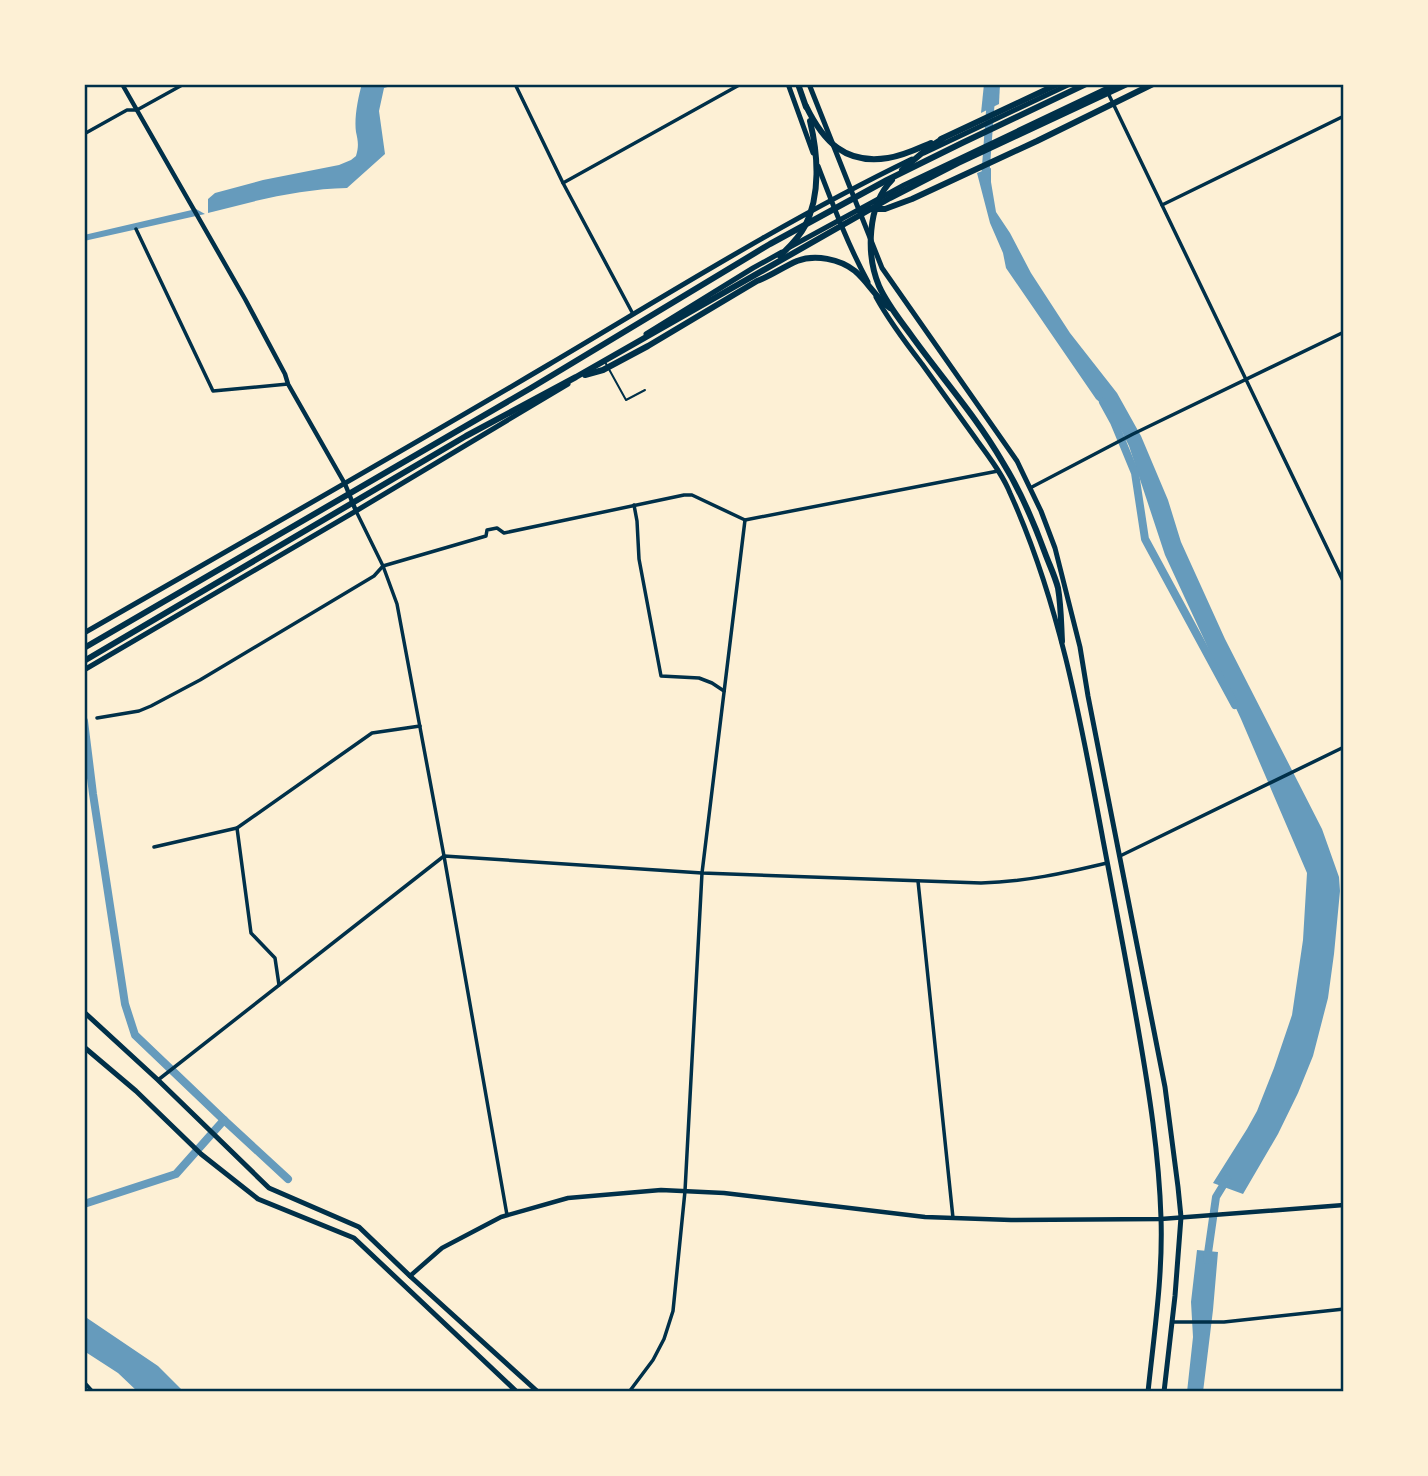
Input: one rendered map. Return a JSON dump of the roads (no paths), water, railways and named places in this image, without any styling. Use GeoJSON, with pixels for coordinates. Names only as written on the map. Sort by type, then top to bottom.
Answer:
{"type":"FeatureCollection","features":[{"type":"Feature","properties":{"kind":"highway"},"geometry":{"type":"LineString","coordinates":[[798,84],[815,125],[827,140],[859,157],[880,159],[891,158],[942,139],[1058,84]]}},
{"type":"Feature","properties":{"kind":"highway"},"geometry":{"type":"LineString","coordinates":[[84,648],[531,388],[770,244],[887,180],[1086,84]]}},
{"type":"Feature","properties":{"kind":"highway"},"geometry":{"type":"LineString","coordinates":[[84,661],[466,436],[576,377],[890,198],[1127,84]]}},
{"type":"Feature","properties":{"kind":"highway"},"geometry":{"type":"LineString","coordinates":[[859,209],[885,209],[912,199],[1153,84]]}},
{"type":"Feature","properties":{"kind":"highway"},"geometry":{"type":"LineString","coordinates":[[757,281],[794,242],[805,226],[813,202],[815,148],[806,106]]}},
{"type":"Feature","properties":{"kind":"highway"},"geometry":{"type":"LineString","coordinates":[[942,139],[904,168],[887,185],[879,200],[872,246],[876,276],[883,294],[896,313],[996,450],[1023,499],[1057,586],[1062,641]]}},
{"type":"Feature","properties":{"kind":"highway"},"geometry":{"type":"LineString","coordinates":[[576,377],[603,370],[757,281],[797,261],[816,258],[831,260],[855,271],[881,301],[896,313]]}},
{"type":"Feature","properties":{"kind":"main road"},"geometry":{"type":"LineString","coordinates":[[788,84],[830,201],[855,258],[887,317],[1010,491],[1038,561],[1062,641],[1107,863],[1149,1093],[1157,1160],[1161,1219],[1157,1311],[1148,1392]]}},
{"type":"Feature","properties":{"kind":"main road"},"geometry":{"type":"LineString","coordinates":[[809,84],[882,268],[1017,461],[1055,548],[1080,647],[1171,1123],[1181,1217],[1164,1392]]}},
{"type":"Feature","properties":{"kind":"main road"},"geometry":{"type":"LineString","coordinates":[[84,633],[345,484],[753,243],[850,189],[1070,84]]}},
{"type":"Feature","properties":{"kind":"main road"},"geometry":{"type":"LineString","coordinates":[[84,670],[562,388],[753,268],[904,185],[1116,84]]}},
{"type":"Feature","properties":{"kind":"main road"},"geometry":{"type":"LineString","coordinates":[[84,1012],[209,1128],[269,1188],[359,1227],[538,1392]]}},
{"type":"Feature","properties":{"kind":"main road"},"geometry":{"type":"LineString","coordinates":[[84,1047],[136,1091],[201,1154],[258,1199],[354,1238],[517,1392]]}},
{"type":"Feature","properties":{"kind":"street"},"geometry":{"type":"LineString","coordinates":[[122,84],[245,299],[288,384],[345,484],[383,566],[397,604],[507,1216]]}},
{"type":"Feature","properties":{"kind":"street"},"geometry":{"type":"LineString","coordinates":[[84,134],[127,110],[137,110],[184,84]]}},
{"type":"Feature","properties":{"kind":"street"},"geometry":{"type":"LineString","coordinates":[[514,84],[633,314]]}},
{"type":"Feature","properties":{"kind":"street"},"geometry":{"type":"LineString","coordinates":[[563,183],[741,84]]}},
{"type":"Feature","properties":{"kind":"street"},"geometry":{"type":"LineString","coordinates":[[1106,89],[1344,583]]}},
{"type":"Feature","properties":{"kind":"street"},"geometry":{"type":"LineString","coordinates":[[1162,205],[1344,116]]}},
{"type":"Feature","properties":{"kind":"street"},"geometry":{"type":"LineString","coordinates":[[136,229],[213,391],[288,384]]}},
{"type":"Feature","properties":{"kind":"street"},"geometry":{"type":"LineString","coordinates":[[1030,488],[1133,434],[1344,332]]}},
{"type":"Feature","properties":{"kind":"street"},"geometry":{"type":"LineString","coordinates":[[97,718],[139,711],[191,686],[373,576],[383,566],[486,536],[487,530],[497,528],[504,533],[692,495],[745,520],[998,471]]}},
{"type":"Feature","properties":{"kind":"street"},"geometry":{"type":"LineString","coordinates":[[634,505],[639,559],[661,676],[699,678],[712,682],[724,691]]}},
{"type":"Feature","properties":{"kind":"street"},"geometry":{"type":"LineString","coordinates":[[629,1392],[653,1360],[669,1327],[673,1311],[685,1191],[702,873],[745,520]]}},
{"type":"Feature","properties":{"kind":"street"},"geometry":{"type":"LineString","coordinates":[[153,847],[237,828],[372,733],[420,726]]}},
{"type":"Feature","properties":{"kind":"street"},"geometry":{"type":"LineString","coordinates":[[1120,856],[1344,747]]}},
{"type":"Feature","properties":{"kind":"street"},"geometry":{"type":"LineString","coordinates":[[237,828],[251,933],[275,958],[279,985]]}},
{"type":"Feature","properties":{"kind":"street"},"geometry":{"type":"LineString","coordinates":[[158,1080],[444,856],[702,873],[998,883],[1046,877],[1107,863]]}},
{"type":"Feature","properties":{"kind":"street"},"geometry":{"type":"LineString","coordinates":[[918,881],[953,1218]]}},
{"type":"Feature","properties":{"kind":"street"},"geometry":{"type":"LineString","coordinates":[[410,1276],[442,1248],[501,1217],[568,1198],[661,1190],[724,1193],[925,1217],[1011,1220],[1161,1219],[1344,1205]]}},
{"type":"Feature","properties":{"kind":"street"},"geometry":{"type":"LineString","coordinates":[[1172,1322],[1224,1322],[1344,1309]]}},
{"type":"Feature","properties":{"kind":"street"},"geometry":{"type":"LineString","coordinates":[[84,1382],[93,1392]]}},
{"type":"Feature","properties":{"kind":"lane"},"geometry":{"type":"LineString","coordinates":[[604,361],[626,400],[645,390]]}},
{"type":"Feature","properties":{"kind":"water"},"geometry":{"type":"Polygon","coordinates":[[[362,84],[398,84],[384,88],[379,111],[385,154],[347,188],[294,193],[208,213],[208,199],[215,193],[263,180],[339,165],[356,156],[356,115],[362,84]]]}},
{"type":"Feature","properties":{"kind":"water"},"geometry":{"type":"Polygon","coordinates":[[[984,84],[1000,84],[999,104],[981,113],[984,84]]]}},
{"type":"Feature","properties":{"kind":"water"},"geometry":{"type":"Polygon","coordinates":[[[991,168],[996,212],[1031,273],[1070,333],[1117,393],[1141,436],[1168,500],[1181,542],[1225,639],[1322,829],[1339,877],[1340,891],[1328,998],[1313,1056],[1278,1134],[1243,1194],[1213,1183],[1257,1111],[1292,1015],[1303,940],[1307,873],[1241,719],[1165,555],[1129,446],[1113,414],[1096,399],[1006,268],[1003,253],[990,223],[977,173],[991,168]]]}},
{"type":"Feature","properties":{"kind":"water"},"geometry":{"type":"Polygon","coordinates":[[[196,209],[205,214],[84,241],[84,235],[196,209]]]}},
{"type":"Feature","properties":{"kind":"water"},"geometry":{"type":"Polygon","coordinates":[[[1197,1250],[1218,1252],[1203,1392],[1187,1392],[1193,1337],[1191,1302],[1197,1250]]]}},
{"type":"Feature","properties":{"kind":"water"},"geometry":{"type":"Polygon","coordinates":[[[84,1316],[158,1366],[184,1392],[138,1392],[118,1373],[84,1351],[84,1316]]]}},
{"type":"Feature","properties":{"kind":"waterway"},"geometry":{"type":"LineString","coordinates":[[985,180],[992,84]]}},
{"type":"Feature","properties":{"kind":"waterway"},"geometry":{"type":"LineString","coordinates":[[1103,402],[1135,473],[1145,539],[1235,705]]}},
{"type":"Feature","properties":{"kind":"waterway"},"geometry":{"type":"LineString","coordinates":[[84,721],[125,1004],[135,1035],[224,1120],[176,1174],[84,1204]]}},
{"type":"Feature","properties":{"kind":"waterway"},"geometry":{"type":"LineString","coordinates":[[224,1120],[288,1179]]}},
{"type":"Feature","properties":{"kind":"waterway"},"geometry":{"type":"LineString","coordinates":[[1207,1260],[1216,1197],[1227,1179]]}}]}
